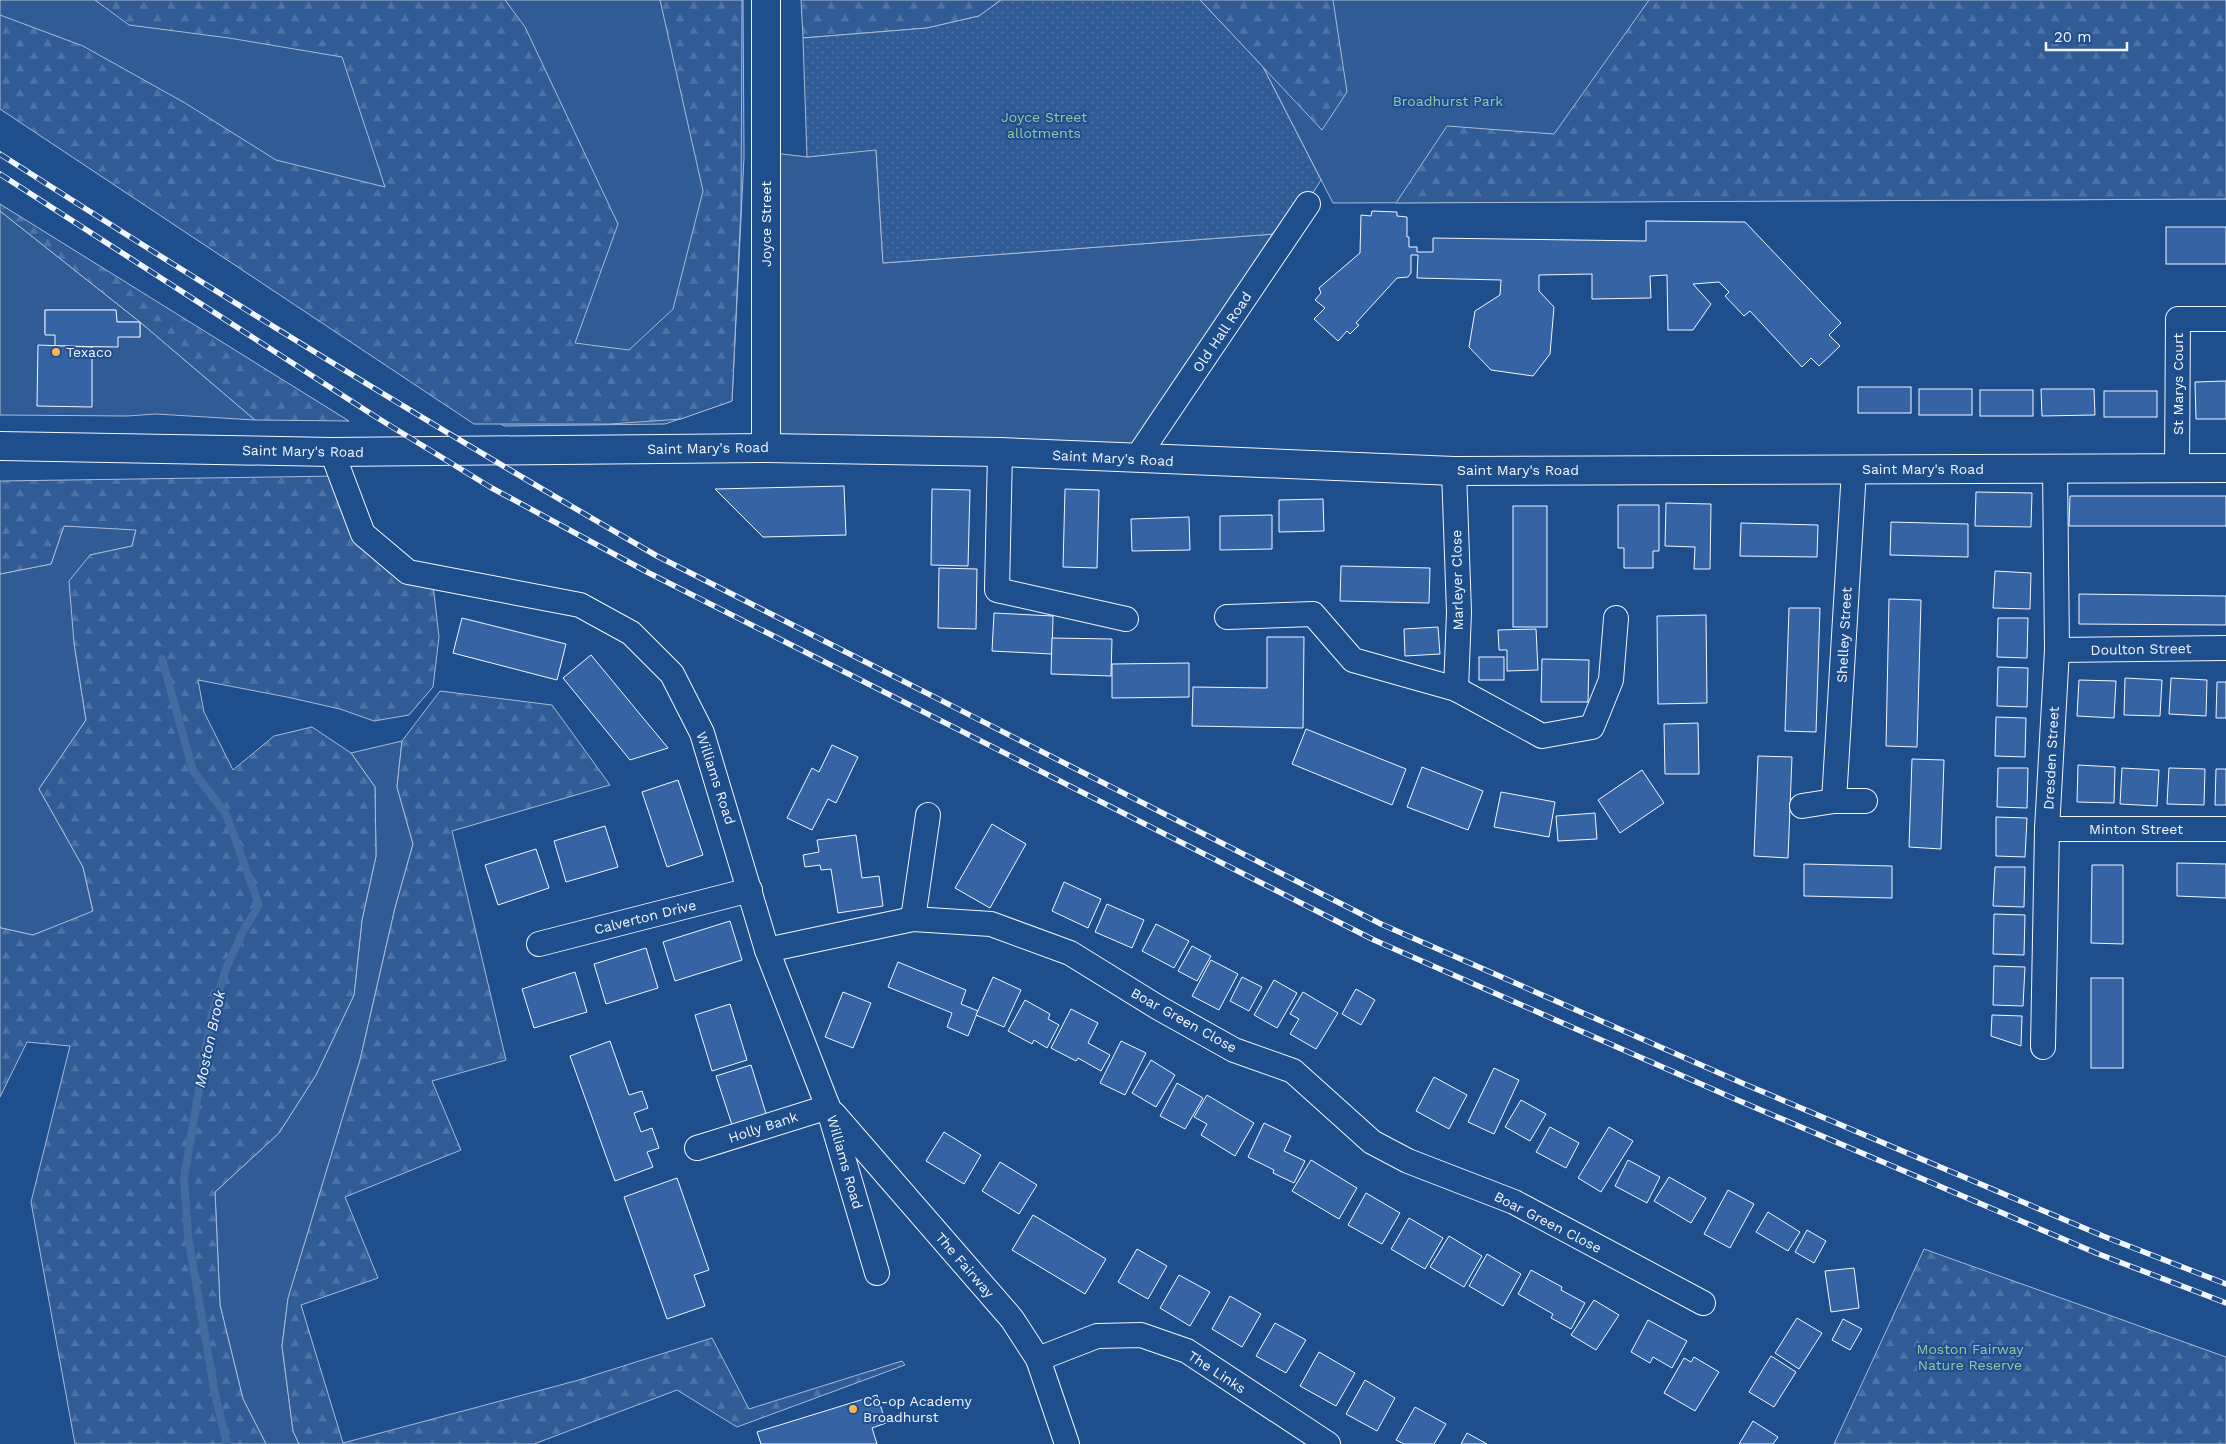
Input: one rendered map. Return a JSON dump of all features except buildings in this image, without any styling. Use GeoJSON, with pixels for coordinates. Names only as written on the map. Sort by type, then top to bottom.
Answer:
{"type":"FeatureCollection","features":[{"type":"Feature","properties":{"kind":"street","name":"Joyce Street"},"geometry":{"type":"LineString","coordinates":[[766,0],[766,448]]}},
{"type":"Feature","properties":{"kind":"street","name":"Old Hall Road"},"geometry":{"type":"LineString","coordinates":[[1136,459],[1308,204]]}},
{"type":"Feature","properties":{"kind":"street","name":"St Marys Court"},"geometry":{"type":"LineString","coordinates":[[2177,468],[2178,319],[2226,320]]}},
{"type":"Feature","properties":{"kind":"street","name":"Saint Mary's Road"},"geometry":{"type":"LineString","coordinates":[[0,446],[332,452],[766,448],[1000,452],[1136,459],[1454,470],[2226,468]]}},
{"type":"Feature","properties":{"kind":"street","name":"Williams Road"},"geometry":{"type":"LineString","coordinates":[[332,452],[362,534],[408,572],[580,605],[631,632],[672,674],[702,733],[750,890],[766,950],[828,1106],[877,1273]]}},
{"type":"Feature","properties":{"kind":"street"},"geometry":{"type":"LineString","coordinates":[[1000,452],[997,590],[1126,620]]}},
{"type":"Feature","properties":{"kind":"street","name":"Dresden Street"},"geometry":{"type":"LineString","coordinates":[[2042,1047],[2047,829],[2057,650],[2055,469]]}},
{"type":"Feature","properties":{"kind":"street","name":"Marleyer Close"},"geometry":{"type":"LineString","coordinates":[[1454,470],[1459,612],[1456,689]]}},
{"type":"Feature","properties":{"kind":"street","name":"Shelley Street"},"geometry":{"type":"LineString","coordinates":[[1834,801],[1854,470]]}},
{"type":"Feature","properties":{"kind":"street"},"geometry":{"type":"LineString","coordinates":[[1227,617],[1313,614],[1353,660],[1456,689],[1542,736],[1592,727],[1611,680],[1616,618]]}},
{"type":"Feature","properties":{"kind":"street","name":"Doulton Street"},"geometry":{"type":"LineString","coordinates":[[2057,650],[2226,648]]}},
{"type":"Feature","properties":{"kind":"street"},"geometry":{"type":"LineString","coordinates":[[1802,806],[1834,801],[1865,801]]}},
{"type":"Feature","properties":{"kind":"street"},"geometry":{"type":"LineString","coordinates":[[913,919],[928,815]]}},
{"type":"Feature","properties":{"kind":"street","name":"Minton Street"},"geometry":{"type":"LineString","coordinates":[[2047,829],[2226,829]]}},
{"type":"Feature","properties":{"kind":"street","name":"Calverton Drive"},"geometry":{"type":"LineString","coordinates":[[539,944],[750,890]]}},
{"type":"Feature","properties":{"kind":"street","name":"Boar Green Close"},"geometry":{"type":"LineString","coordinates":[[766,950],[913,919],[991,924],[1070,953],[1159,1008],[1234,1050],[1293,1071],[1372,1142],[1408,1161],[1514,1202],[1702,1303]]}},
{"type":"Feature","properties":{"kind":"street","name":"Holly Bank"},"geometry":{"type":"LineString","coordinates":[[697,1148],[828,1106]]}},
{"type":"Feature","properties":{"kind":"street","name":"The Fairway"},"geometry":{"type":"LineString","coordinates":[[828,1106],[1012,1319],[1038,1359],[1067,1444]]}},
{"type":"Feature","properties":{"kind":"street","name":"The Links"},"geometry":{"type":"LineString","coordinates":[[1038,1359],[1097,1336],[1140,1335],[1187,1351],[1328,1444]]}},
{"type":"Feature","properties":{"kind":"shaded area"},"geometry":{"type":"Polygon","coordinates":[[[0,0],[743,0],[744,157],[732,401],[665,424],[504,426],[0,75],[0,0]]]}},
{"type":"Feature","properties":{"kind":"shaded area","name":"Broadhurst Park"},"geometry":{"type":"Polygon","coordinates":[[[1200,0],[2226,0],[2226,199],[1333,203],[1263,67],[1200,0]]]}},
{"type":"Feature","properties":{"kind":"shaded area"},"geometry":{"type":"Polygon","coordinates":[[[876,149],[883,263],[1288,233],[1136,459],[766,448],[766,152],[807,157],[876,149]]]}},
{"type":"Feature","properties":{"kind":"shaded area"},"geometry":{"type":"Polygon","coordinates":[[[0,211],[140,322],[255,420],[156,414],[127,416],[0,415],[0,211]],[[45,310],[45,333],[140,337],[140,322],[117,322],[116,310],[45,310]]]}},
{"type":"Feature","properties":{"kind":"shaded area"},"geometry":{"type":"Polygon","coordinates":[[[64,526],[136,529],[132,546],[90,555],[74,643],[86,720],[39,789],[83,867],[93,912],[33,935],[1,928],[0,926],[0,574],[51,564],[64,526]]]}},
{"type":"Feature","properties":{"kind":"shaded area"},"geometry":{"type":"Polygon","coordinates":[[[402,741],[397,787],[413,844],[395,908],[360,1060],[288,1299],[282,1346],[293,1431],[299,1444],[266,1444],[243,1399],[220,1305],[215,1192],[279,1133],[316,1075],[354,995],[362,920],[376,856],[375,787],[351,753],[402,741]]]}},
{"type":"Feature","properties":{"kind":"green space"},"geometry":{"type":"Polygon","coordinates":[[[95,0],[505,0],[525,27],[618,224],[575,343],[629,350],[673,309],[703,191],[660,0],[742,0],[741,208],[732,401],[681,419],[610,424],[474,424],[0,109],[0,15],[83,46],[185,103],[276,160],[385,187],[342,57],[229,38],[129,25],[95,0]]]}},
{"type":"Feature","properties":{"kind":"green space"},"geometry":{"type":"Polygon","coordinates":[[[801,0],[1001,0],[979,16],[927,28],[803,38],[801,0]]]}},
{"type":"Feature","properties":{"kind":"green space","name":"Joyce Street allotments"},"geometry":{"type":"Polygon","coordinates":[[[1001,0],[1200,0],[1263,67],[1321,180],[1288,233],[883,263],[876,150],[807,157],[803,38],[927,28],[979,16],[1001,0]]]}},
{"type":"Feature","properties":{"kind":"green space"},"geometry":{"type":"Polygon","coordinates":[[[1200,0],[1333,0],[1347,92],[1322,130],[1200,0]]]}},
{"type":"Feature","properties":{"kind":"green space","name":"Broadhurst Park"},"geometry":{"type":"Polygon","coordinates":[[[1649,0],[2226,0],[2226,199],[1396,203],[1447,126],[1554,134],[1649,0]]]}},
{"type":"Feature","properties":{"kind":"green space"},"geometry":{"type":"Polygon","coordinates":[[[0,204],[349,421],[255,420],[140,322],[0,211],[0,204]]]}},
{"type":"Feature","properties":{"kind":"green space"},"geometry":{"type":"Polygon","coordinates":[[[341,476],[363,534],[432,576],[439,637],[433,687],[409,715],[374,721],[340,709],[198,680],[204,712],[233,770],[274,736],[312,727],[351,753],[375,787],[376,856],[362,920],[354,995],[316,1075],[279,1133],[215,1192],[220,1305],[243,1399],[266,1444],[75,1444],[31,1202],[70,1046],[27,1042],[0,1097],[0,926],[1,928],[33,935],[93,911],[83,867],[39,789],[86,720],[74,643],[69,581],[90,555],[132,546],[136,530],[64,526],[51,564],[0,574],[0,481],[341,476]]]}},
{"type":"Feature","properties":{"kind":"green space"},"geometry":{"type":"Polygon","coordinates":[[[440,691],[552,705],[610,785],[452,831],[506,1060],[432,1081],[461,1150],[345,1197],[378,1278],[301,1305],[343,1443],[579,1380],[712,1338],[749,1409],[902,1361],[905,1365],[737,1427],[677,1390],[534,1444],[299,1444],[293,1431],[282,1346],[288,1298],[360,1060],[395,908],[413,844],[397,787],[402,741],[440,691]]]}},
{"type":"Feature","properties":{"kind":"green space","name":"Moston Fairway Nature Reserve"},"geometry":{"type":"Polygon","coordinates":[[[1924,1249],[2226,1357],[2226,1444],[1834,1444],[1924,1249]]]}},
{"type":"Feature","properties":{"kind":"waterway","name":"Moston Brook"},"geometry":{"type":"LineString","coordinates":[[162,659],[193,771],[226,814],[259,905],[242,933],[226,969],[211,1017],[184,1178],[188,1236],[215,1394],[227,1444]]}},
{"type":"Feature","properties":{"kind":"railway"},"geometry":{"type":"LineString","coordinates":[[0,154],[326,359],[491,459],[657,556],[1381,924],[1742,1083],[2103,1236],[2226,1284]]}},
{"type":"Feature","properties":{"kind":"railway"},"geometry":{"type":"LineString","coordinates":[[0,174],[376,417],[490,487],[649,573],[1374,940],[1735,1099],[2096,1253],[2226,1303]]}},
{"type":"Feature","properties":{"kind":"place","name":"Texaco"},"geometry":{"type":"Point","coordinates":[56,352]}},
{"type":"Feature","properties":{"kind":"place","name":"Co-op Academy Broadhurst"},"geometry":{"type":"Point","coordinates":[853,1409]}}]}
